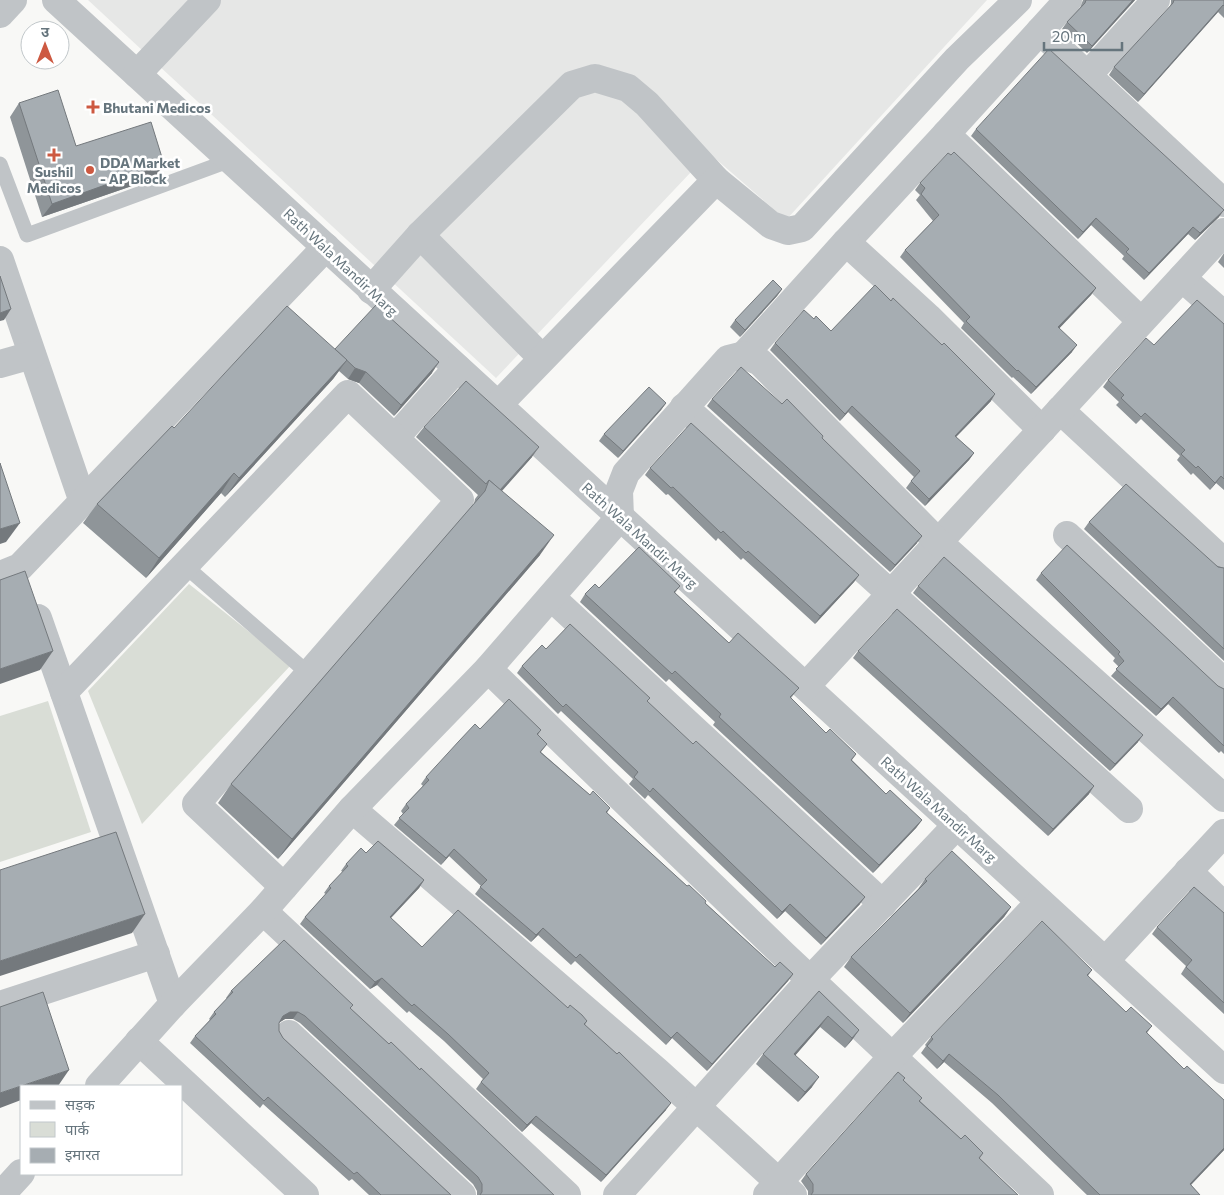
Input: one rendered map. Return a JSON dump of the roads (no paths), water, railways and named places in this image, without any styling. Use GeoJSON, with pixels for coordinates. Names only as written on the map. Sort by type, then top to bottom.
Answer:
{"type":"FeatureCollection","features":[{"type":"Feature","properties":{"kind":"street"},"geometry":{"type":"LineString","coordinates":[[0,14],[13,0]]}},
{"type":"Feature","properties":{"kind":"street","name":"Rath Wala Mandir Marg"},"geometry":{"type":"LineString","coordinates":[[56,0],[1224,1070]]}},
{"type":"Feature","properties":{"kind":"street"},"geometry":{"type":"LineString","coordinates":[[137,74],[207,0]]}},
{"type":"Feature","properties":{"kind":"street"},"geometry":{"type":"LineString","coordinates":[[371,290],[420,234],[572,85],[595,78],[628,88],[640,98],[716,180],[771,225],[788,231],[802,228],[957,59],[1018,0]]}},
{"type":"Feature","properties":{"kind":"street"},"geometry":{"type":"LineString","coordinates":[[744,356],[1068,0]]}},
{"type":"Feature","properties":{"kind":"street"},"geometry":{"type":"LineString","coordinates":[[1087,76],[1156,0]]}},
{"type":"Feature","properties":{"kind":"street"},"geometry":{"type":"LineString","coordinates":[[1040,30],[1224,203]]}},
{"type":"Feature","properties":{"kind":"street"},"geometry":{"type":"LineString","coordinates":[[946,134],[1141,322]]}},
{"type":"Feature","properties":{"kind":"street"},"geometry":{"type":"LineString","coordinates":[[498,404],[716,180]]}},
{"type":"Feature","properties":{"kind":"street"},"geometry":{"type":"LineString","coordinates":[[806,686],[1224,232]]}},
{"type":"Feature","properties":{"kind":"street"},"geometry":{"type":"LineString","coordinates":[[420,234],[542,358]]}},
{"type":"Feature","properties":{"kind":"street"},"geometry":{"type":"LineString","coordinates":[[846,242],[928,317],[1042,430]]}},
{"type":"Feature","properties":{"kind":"street"},"geometry":{"type":"LineString","coordinates":[[173,1004],[64,692],[10,571],[83,502],[326,247]]}},
{"type":"Feature","properties":{"kind":"street"},"geometry":{"type":"LineString","coordinates":[[0,260],[83,502]]}},
{"type":"Feature","properties":{"kind":"street"},"geometry":{"type":"LineString","coordinates":[[1182,278],[1224,315]]}},
{"type":"Feature","properties":{"kind":"street"},"geometry":{"type":"LineString","coordinates":[[0,364],[32,355]]}},
{"type":"Feature","properties":{"kind":"street"},"geometry":{"type":"LineString","coordinates":[[100,1085],[173,1004],[263,912],[352,809],[488,669],[620,517],[619,491],[626,473],[728,359],[744,356],[760,362],[938,542],[1224,798]]}},
{"type":"Feature","properties":{"kind":"street"},"geometry":{"type":"LineString","coordinates":[[395,438],[457,368]]}},
{"type":"Feature","properties":{"kind":"street"},"geometry":{"type":"LineString","coordinates":[[64,692],[348,394],[460,500],[196,804],[284,887]]}},
{"type":"Feature","properties":{"kind":"street"},"geometry":{"type":"LineString","coordinates":[[684,407],[1129,809]]}},
{"type":"Feature","properties":{"kind":"street"},"geometry":{"type":"LineString","coordinates":[[1060,410],[1224,562]]}},
{"type":"Feature","properties":{"kind":"street"},"geometry":{"type":"LineString","coordinates":[[1067,535],[1224,682]]}},
{"type":"Feature","properties":{"kind":"street"},"geometry":{"type":"LineString","coordinates":[[550,597],[882,904]]}},
{"type":"Feature","properties":{"kind":"street"},"geometry":{"type":"LineString","coordinates":[[488,669],[810,980],[1040,1195]]}},
{"type":"Feature","properties":{"kind":"street"},"geometry":{"type":"LineString","coordinates":[[352,809],[697,1107],[780,1191],[892,1056],[1040,902]]}},
{"type":"Feature","properties":{"kind":"street"},"geometry":{"type":"LineString","coordinates":[[616,1195],[810,980],[956,825]]}},
{"type":"Feature","properties":{"kind":"street"},"geometry":{"type":"LineString","coordinates":[[1105,960],[1224,833]]}},
{"type":"Feature","properties":{"kind":"street"},"geometry":{"type":"LineString","coordinates":[[1188,871],[1224,906]]}},
{"type":"Feature","properties":{"kind":"street"},"geometry":{"type":"LineString","coordinates":[[263,912],[567,1195]]}},
{"type":"Feature","properties":{"kind":"street"},"geometry":{"type":"LineString","coordinates":[[0,1006],[156,954]]}},
{"type":"Feature","properties":{"kind":"street"},"geometry":{"type":"LineString","coordinates":[[290,1034],[462,1195]]}},
{"type":"Feature","properties":{"kind":"street"},"geometry":{"type":"LineString","coordinates":[[139,1042],[304,1195]]}},
{"type":"Feature","properties":{"kind":"street"},"geometry":{"type":"LineString","coordinates":[[1,1195],[20,1174]]}},
{"type":"Feature","properties":{"kind":"lane"},"geometry":{"type":"LineString","coordinates":[[0,164],[26,235],[231,160]]}},
{"type":"Feature","properties":{"kind":"lane"},"geometry":{"type":"LineString","coordinates":[[184,566],[309,674]]}},
{"type":"Feature","properties":{"kind":"place","name":"Bhutani Medicos"},"geometry":{"type":"Point","coordinates":[93,107]}},
{"type":"Feature","properties":{"kind":"place","name":"Sushil Medicos"},"geometry":{"type":"Point","coordinates":[54,155]}},
{"type":"Feature","properties":{"kind":"place","name":"DDA Market - AP Block"},"geometry":{"type":"Point","coordinates":[90,170]}}]}
